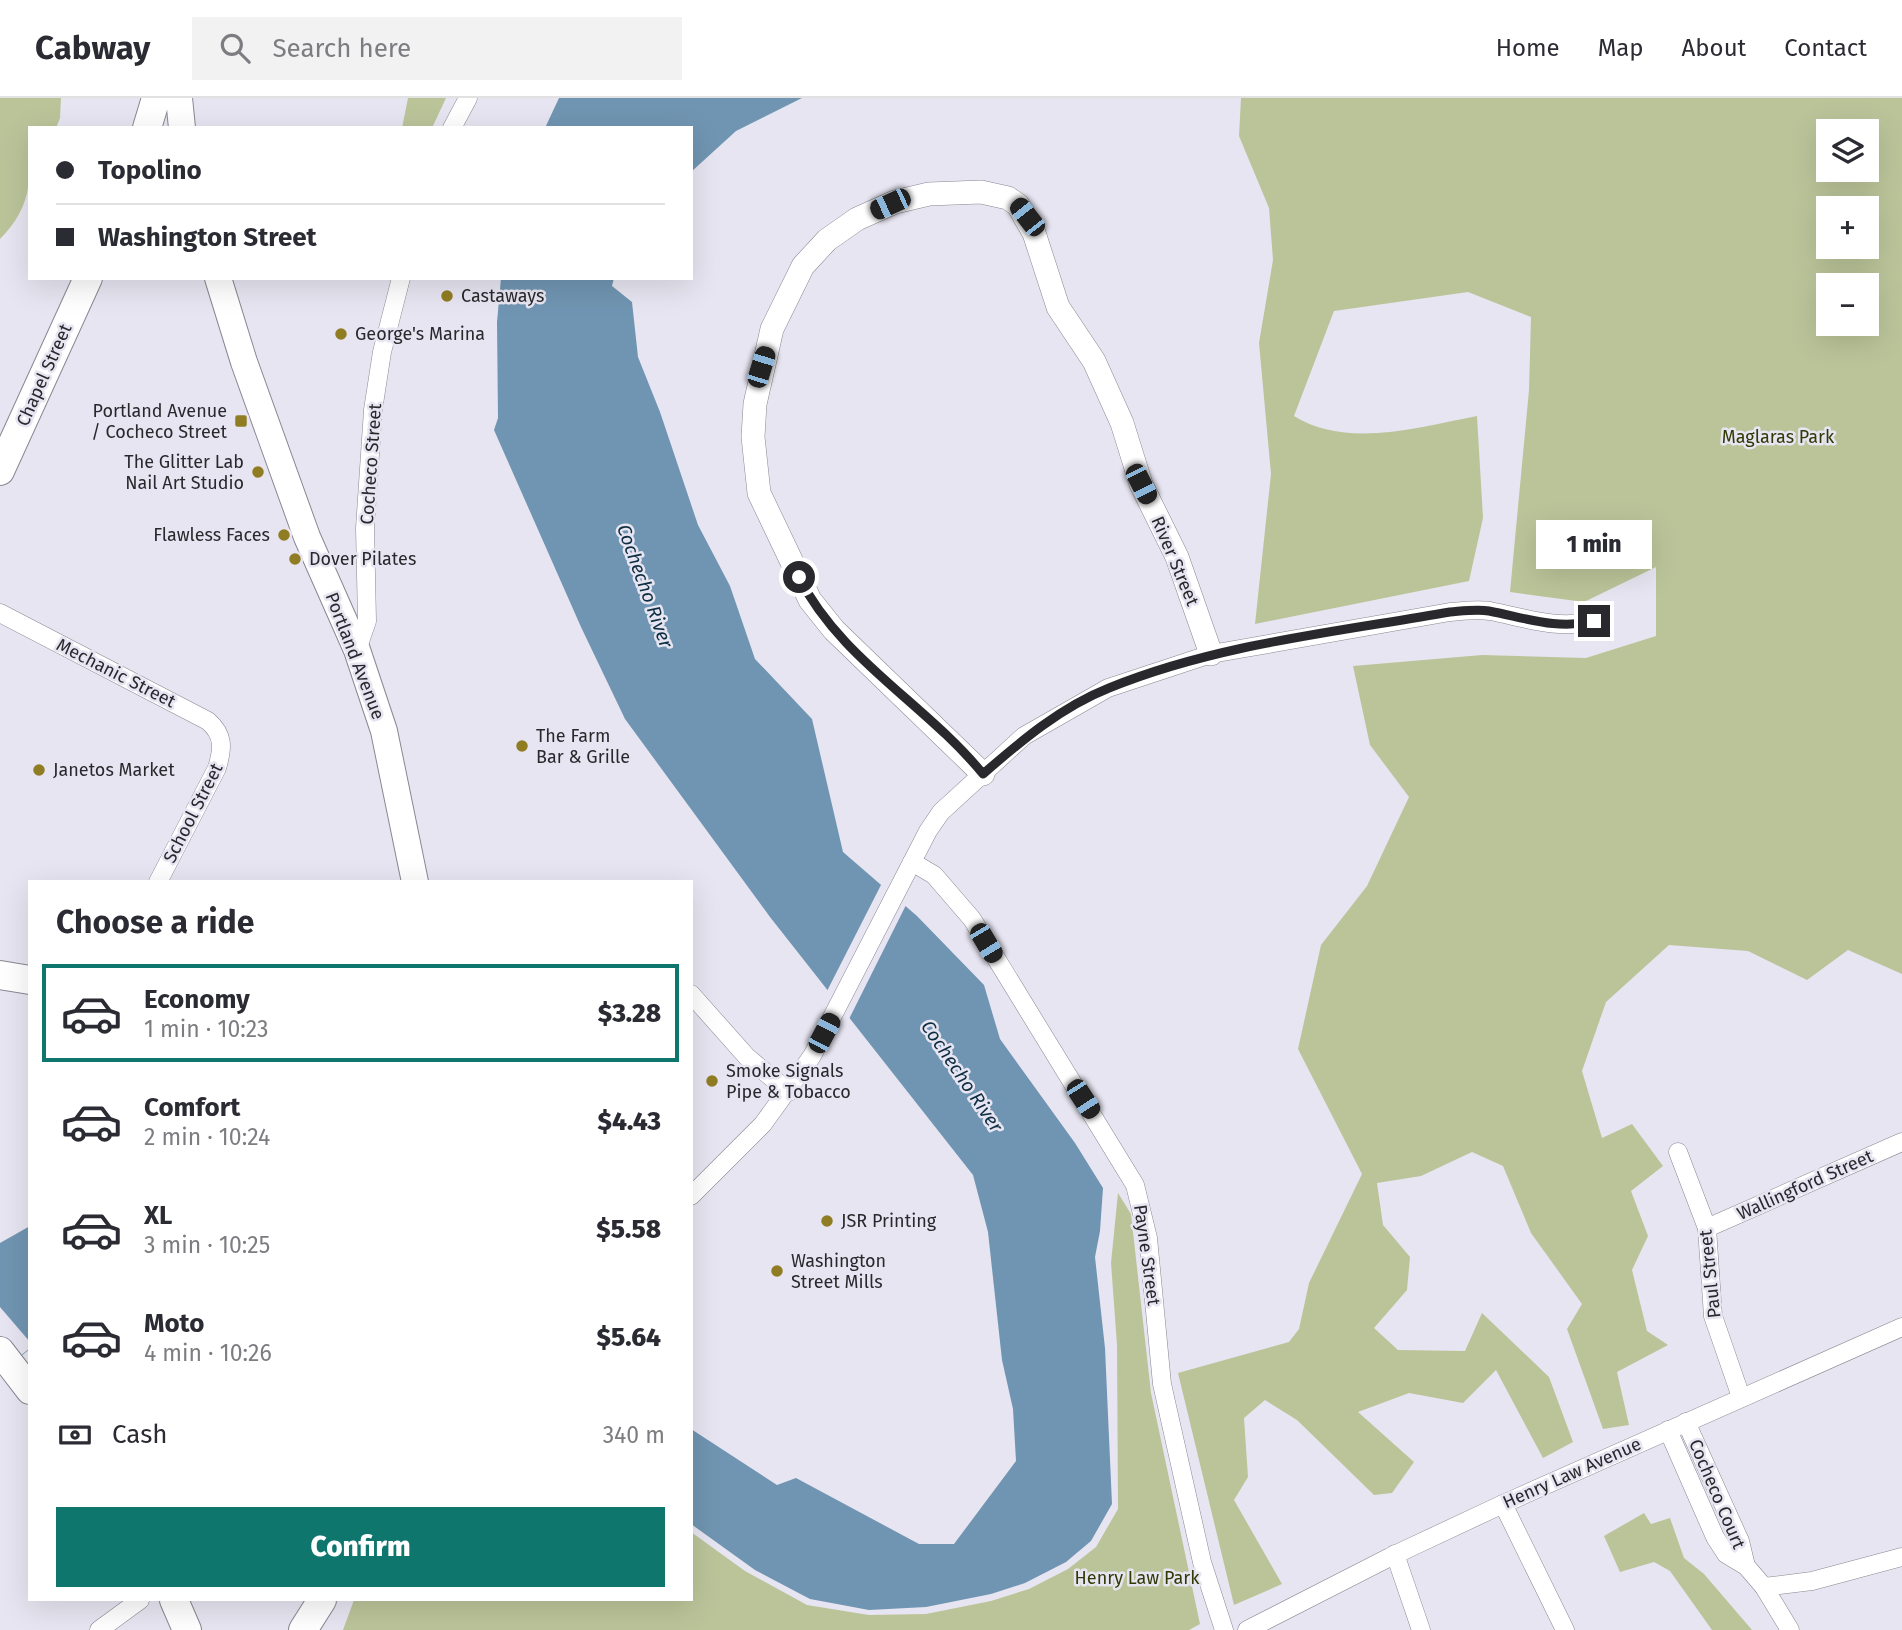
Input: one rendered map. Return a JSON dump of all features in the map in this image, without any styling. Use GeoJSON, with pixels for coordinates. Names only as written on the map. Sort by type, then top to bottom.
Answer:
{"type":"FeatureCollection","features":[{"type":"Feature","properties":{"kind":"main road"},"geometry":{"type":"LineString","coordinates":[[148,126],[156,98]]}},
{"type":"Feature","properties":{"kind":"main road"},"geometry":{"type":"LineString","coordinates":[[179,98],[182,126]]}},
{"type":"Feature","properties":{"kind":"main road","name":"Chapel Street"},"geometry":{"type":"LineString","coordinates":[[0,471],[87,280]]}},
{"type":"Feature","properties":{"kind":"main road","name":"Portland Avenue"},"geometry":{"type":"LineString","coordinates":[[219,280],[244,362],[307,537],[357,650],[384,731],[415,880]]}},
{"type":"Feature","properties":{"kind":"main road"},"geometry":{"type":"LineString","coordinates":[[0,975],[28,980]]}},
{"type":"Feature","properties":{"kind":"main road"},"geometry":{"type":"LineString","coordinates":[[5,1358],[28,1387]]}},
{"type":"Feature","properties":{"kind":"main road"},"geometry":{"type":"LineString","coordinates":[[303,1630],[321,1601]]}},
{"type":"Feature","properties":{"kind":"main road"},"geometry":{"type":"LineString","coordinates":[[180,1612],[199,1630]]}},
{"type":"Feature","properties":{"kind":"street"},"geometry":{"type":"LineString","coordinates":[[453,126],[468,98]]}},
{"type":"Feature","properties":{"kind":"street","name":"River Street"},"geometry":{"type":"LineString","coordinates":[[983,774],[834,630],[810,600],[759,493],[753,437],[755,404],[761,367],[772,329],[803,266],[827,240],[858,219],[895,202],[929,194],[981,192],[1008,198],[1018,205],[1034,233],[1058,307],[1094,361],[1122,423],[1141,484],[1177,557],[1212,654]]}},
{"type":"Feature","properties":{"kind":"street","name":"Cocheco Street"},"geometry":{"type":"LineString","coordinates":[[357,650],[367,621],[365,528],[373,410],[382,352],[400,280]]}},
{"type":"Feature","properties":{"kind":"street"},"geometry":{"type":"LineString","coordinates":[[693,1194],[763,1124],[789,1092],[941,812],[1024,736],[1108,688],[1212,654],[1450,612],[1490,611],[1526,621],[1572,626],[1594,621]]}},
{"type":"Feature","properties":{"kind":"street","name":"Mechanic Street"},"geometry":{"type":"LineString","coordinates":[[0,612],[208,721],[219,731],[222,743]]}},
{"type":"Feature","properties":{"kind":"street","name":"School Street"},"geometry":{"type":"LineString","coordinates":[[160,878],[217,768],[222,743]]}},
{"type":"Feature","properties":{"kind":"street","name":"Payne Street"},"geometry":{"type":"LineString","coordinates":[[912,862],[934,875],[972,919],[1135,1185],[1148,1238],[1162,1384],[1202,1562],[1224,1630]]}},
{"type":"Feature","properties":{"kind":"street"},"geometry":{"type":"LineString","coordinates":[[693,996],[747,1057],[789,1092]]}},
{"type":"Feature","properties":{"kind":"street","name":"Wallingford Street"},"geometry":{"type":"LineString","coordinates":[[1707,1228],[1902,1142]]}},
{"type":"Feature","properties":{"kind":"street","name":"Paul Street"},"geometry":{"type":"LineString","coordinates":[[1678,1152],[1707,1228],[1713,1316],[1741,1397]]}},
{"type":"Feature","properties":{"kind":"street","name":"Henry Law Avenue"},"geometry":{"type":"LineString","coordinates":[[1247,1630],[1395,1554],[1503,1504],[1902,1327]]}},
{"type":"Feature","properties":{"kind":"street","name":"Cocheco Court"},"geometry":{"type":"LineString","coordinates":[[1686,1422],[1741,1541],[1746,1566]]}},
{"type":"Feature","properties":{"kind":"street","name":"Cocheco Court"},"geometry":{"type":"LineString","coordinates":[[1668,1430],[1715,1537],[1726,1554],[1746,1566],[1764,1587],[1790,1630]]}},
{"type":"Feature","properties":{"kind":"street"},"geometry":{"type":"LineString","coordinates":[[1503,1504],[1565,1630]]}},
{"type":"Feature","properties":{"kind":"street"},"geometry":{"type":"LineString","coordinates":[[1395,1554],[1421,1630]]}},
{"type":"Feature","properties":{"kind":"street"},"geometry":{"type":"LineString","coordinates":[[1764,1587],[1812,1581],[1902,1557]]}},
{"type":"Feature","properties":{"kind":"street"},"geometry":{"type":"LineString","coordinates":[[99,1630],[139,1601]]}},
{"type":"Feature","properties":{"kind":"green space"},"geometry":{"type":"Polygon","coordinates":[[[0,98],[61,98],[57,126],[28,126],[28,188],[25,201],[0,239],[0,98]]]}},
{"type":"Feature","properties":{"kind":"green space"},"geometry":{"type":"Polygon","coordinates":[[[408,98],[446,98],[433,126],[402,126],[408,98]]]}},
{"type":"Feature","properties":{"kind":"green space","name":"Maglaras Park"},"geometry":{"type":"Polygon","coordinates":[[[1241,98],[1902,98],[1902,974],[1848,950],[1807,980],[1748,951],[1669,945],[1606,1002],[1582,1071],[1602,1138],[1632,1124],[1663,1166],[1631,1191],[1648,1236],[1632,1270],[1647,1331],[1668,1345],[1617,1372],[1629,1425],[1603,1429],[1567,1329],[1582,1304],[1531,1233],[1503,1166],[1472,1152],[1421,1176],[1377,1183],[1383,1225],[1410,1257],[1407,1290],[1374,1328],[1398,1350],[1465,1351],[1482,1313],[1549,1377],[1573,1442],[1543,1458],[1496,1370],[1463,1403],[1409,1393],[1358,1412],[1414,1462],[1392,1493],[1374,1495],[1297,1420],[1265,1400],[1244,1418],[1248,1477],[1234,1500],[1282,1584],[1234,1605],[1178,1373],[1289,1342],[1299,1329],[1309,1283],[1362,1174],[1298,1049],[1321,945],[1367,886],[1409,797],[1370,745],[1353,666],[1482,655],[1586,658],[1656,636],[1656,567],[1584,602],[1510,592],[1529,390],[1531,317],[1468,292],[1334,311],[1294,416],[1315,426],[1337,431],[1384,433],[1477,416],[1483,518],[1469,581],[1255,624],[1271,474],[1259,343],[1273,260],[1269,208],[1239,136],[1241,98]]]}},
{"type":"Feature","properties":{"kind":"green space","name":"Henry Law Park"},"geometry":{"type":"Polygon","coordinates":[[[1118,1193],[1131,1214],[1151,1393],[1200,1624],[1189,1630],[343,1630],[354,1601],[693,1601],[693,1533],[745,1571],[807,1605],[869,1615],[926,1614],[991,1601],[1029,1589],[1068,1569],[1096,1547],[1118,1509],[1117,1345],[1111,1263],[1118,1193]]]}},
{"type":"Feature","properties":{"kind":"green space"},"geometry":{"type":"Polygon","coordinates":[[[1644,1513],[1651,1524],[1670,1518],[1684,1558],[1704,1574],[1752,1630],[1712,1630],[1670,1571],[1654,1562],[1620,1572],[1604,1536],[1644,1513]]]}},
{"type":"Feature","properties":{"kind":"water"},"geometry":{"type":"Polygon","coordinates":[[[559,98],[802,98],[736,131],[693,170],[693,126],[546,126],[559,98]]]}},
{"type":"Feature","properties":{"kind":"water","name":"Cochecho River"},"geometry":{"type":"Polygon","coordinates":[[[501,280],[614,280],[612,286],[632,302],[638,357],[660,412],[698,525],[730,586],[755,659],[812,719],[843,852],[917,916],[984,985],[1000,1039],[1075,1143],[1103,1188],[1095,1257],[1105,1348],[1112,1504],[1091,1541],[1066,1562],[1025,1583],[991,1594],[926,1607],[869,1610],[810,1599],[755,1570],[693,1525],[693,1430],[777,1485],[796,1478],[919,1544],[954,1544],[1016,1461],[1013,1409],[1002,1360],[988,1232],[973,1175],[770,917],[625,719],[494,430],[498,418],[497,322],[501,280]]]}},
{"type":"Feature","properties":{"kind":"water"},"geometry":{"type":"Polygon","coordinates":[[[28,1227],[28,1351],[0,1372],[0,1243],[28,1227]]]}},
{"type":"Feature","properties":{"kind":"pier"},"geometry":{"type":"Polygon","coordinates":[[[882,883],[906,905],[848,1021],[826,993],[882,883]]]}},
{"type":"Feature","properties":{"kind":"pier"},"geometry":{"type":"Polygon","coordinates":[[[0,1307],[28,1340],[28,1350],[0,1372],[0,1307]]]}},
{"type":"Feature","properties":{"kind":"place","name":"Castaways"},"geometry":{"type":"Point","coordinates":[447,296]}},
{"type":"Feature","properties":{"kind":"place","name":"George's Marina"},"geometry":{"type":"Point","coordinates":[341,334]}},
{"type":"Feature","properties":{"kind":"place","name":"Portland Avenue / Cocheco Street"},"geometry":{"type":"Point","coordinates":[241,421]}},
{"type":"Feature","properties":{"kind":"place","name":"The Glitter Lab Nail Art Studio"},"geometry":{"type":"Point","coordinates":[258,472]}},
{"type":"Feature","properties":{"kind":"place","name":"Flawless Faces"},"geometry":{"type":"Point","coordinates":[284,535]}},
{"type":"Feature","properties":{"kind":"place","name":"Dover Pilates"},"geometry":{"type":"Point","coordinates":[295,559]}},
{"type":"Feature","properties":{"kind":"place","name":"The Farm Bar & Grille"},"geometry":{"type":"Point","coordinates":[522,746]}},
{"type":"Feature","properties":{"kind":"place","name":"Janetos Market"},"geometry":{"type":"Point","coordinates":[39,770]}},
{"type":"Feature","properties":{"kind":"place","name":"Smoke Signals Pipe & Tobacco"},"geometry":{"type":"Point","coordinates":[712,1081]}},
{"type":"Feature","properties":{"kind":"place","name":"JSR Printing"},"geometry":{"type":"Point","coordinates":[827,1221]}},
{"type":"Feature","properties":{"kind":"place","name":"Washington Street Mills"},"geometry":{"type":"Point","coordinates":[777,1271]}},
{"type":"Feature","properties":{"kind":"route"},"geometry":{"type":"LineString","coordinates":[[799,577],[810,600],[834,630],[970,758],[983,774],[1024,736],[1108,688],[1212,654],[1450,612],[1487,610],[1526,621],[1572,626],[1594,621]]}}]}
